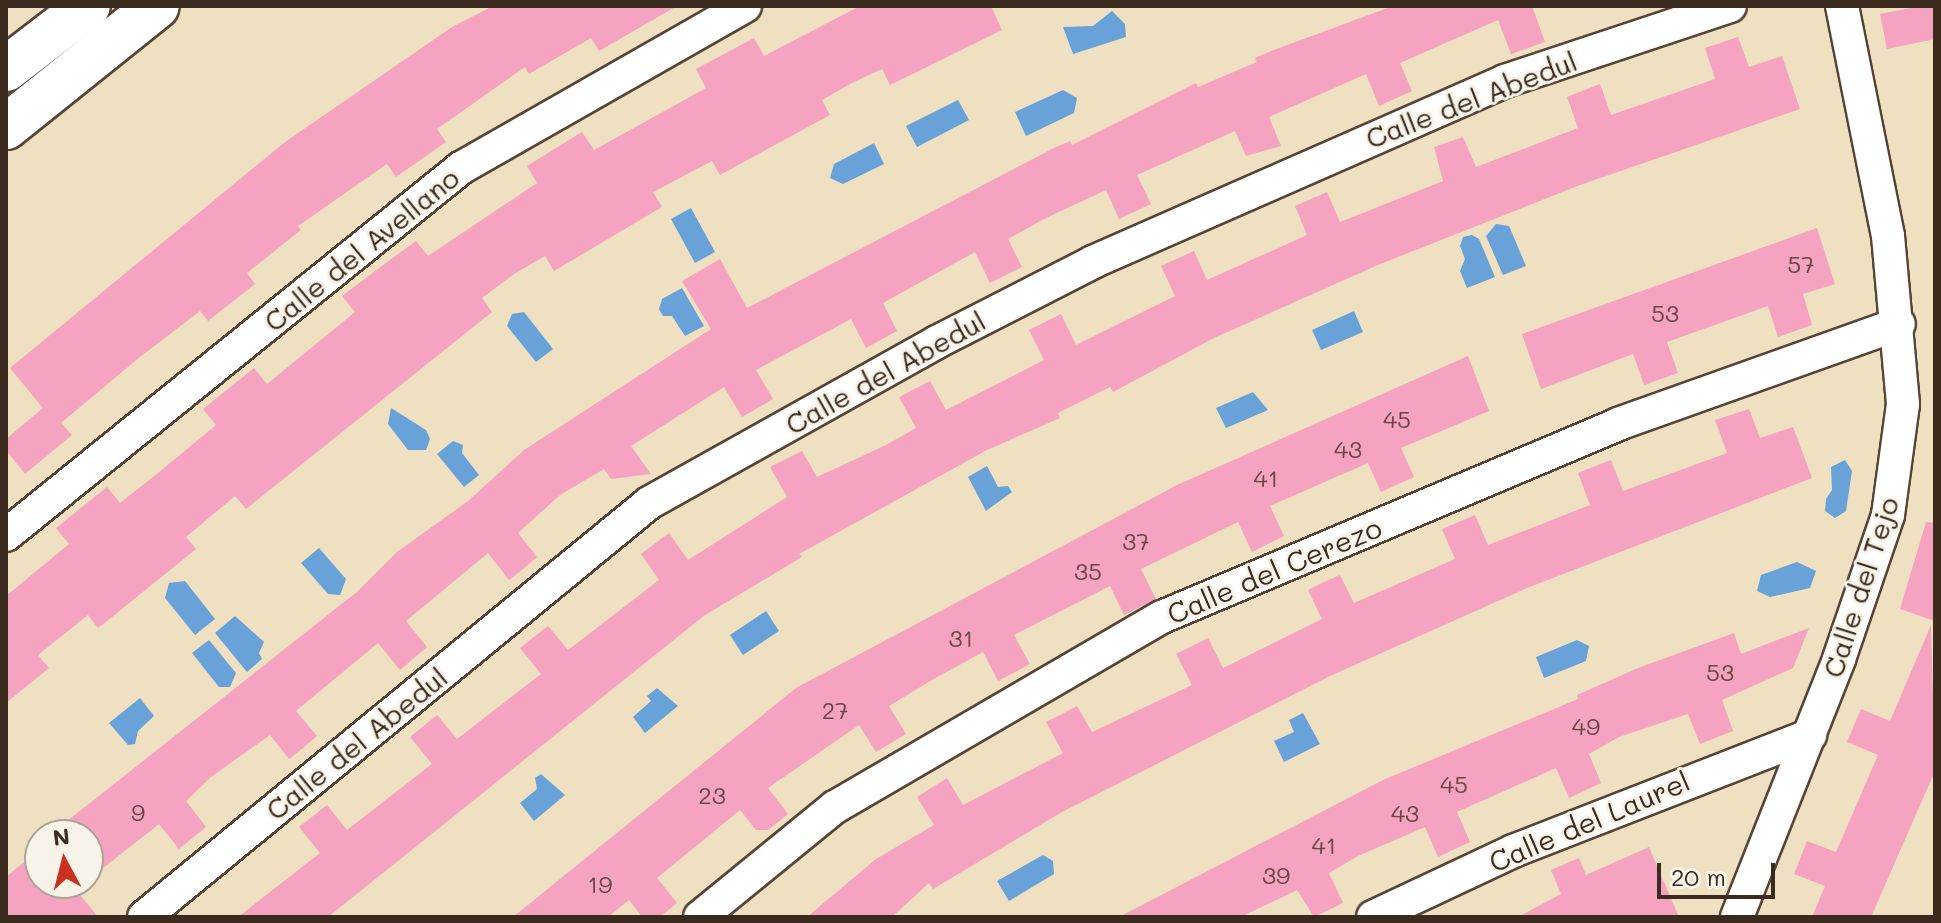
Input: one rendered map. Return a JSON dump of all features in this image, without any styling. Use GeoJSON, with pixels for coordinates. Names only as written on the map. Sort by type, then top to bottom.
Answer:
{"type":"FeatureCollection","features":[{"type":"Feature","properties":{"kind":"street"},"geometry":{"type":"LineString","coordinates":[[6,69],[88,6]]}},
{"type":"Feature","properties":{"kind":"street"},"geometry":{"type":"LineString","coordinates":[[6,127],[157,6]]}},
{"type":"Feature","properties":{"kind":"street","name":"Calle del Avellano"},"geometry":{"type":"LineString","coordinates":[[6,535],[461,168],[745,6]]}},
{"type":"Feature","properties":{"kind":"street","name":"Calle del Abedul"},"geometry":{"type":"LineString","coordinates":[[144,917],[649,503],[937,342],[1093,262],[1505,81],[1730,6]]}},
{"type":"Feature","properties":{"kind":"street","name":"Calle del Tejo"},"geometry":{"type":"LineString","coordinates":[[1737,917],[1810,735],[1888,515],[1903,404],[1899,324],[1888,236],[1842,6]]}},
{"type":"Feature","properties":{"kind":"street","name":"Calle del Cerezo"},"geometry":{"type":"LineString","coordinates":[[700,917],[835,807],[1162,617],[1618,424],[1899,324]]}},
{"type":"Feature","properties":{"kind":"street","name":"Calle del Laurel"},"geometry":{"type":"LineString","coordinates":[[1373,917],[1513,851],[1810,735]]}},
{"type":"Feature","properties":{"kind":"water"},"geometry":{"type":"Polygon","coordinates":[[[1112,11],[1125,24],[1126,37],[1073,54],[1063,27],[1093,26],[1112,11]]]}},
{"type":"Feature","properties":{"kind":"water"},"geometry":{"type":"Polygon","coordinates":[[[1063,90],[1077,98],[1074,113],[1026,136],[1015,112],[1063,90]]]}},
{"type":"Feature","properties":{"kind":"water"},"geometry":{"type":"Polygon","coordinates":[[[958,100],[969,120],[917,147],[906,126],[958,100]]]}},
{"type":"Feature","properties":{"kind":"water"},"geometry":{"type":"Polygon","coordinates":[[[874,143],[884,164],[843,184],[830,178],[834,164],[874,143]]]}},
{"type":"Feature","properties":{"kind":"water"},"geometry":{"type":"Polygon","coordinates":[[[691,208],[715,252],[695,263],[671,219],[691,208]]]}},
{"type":"Feature","properties":{"kind":"water"},"geometry":{"type":"Polygon","coordinates":[[[1496,224],[1509,226],[1526,266],[1503,275],[1486,236],[1496,224]]]}},
{"type":"Feature","properties":{"kind":"water"},"geometry":{"type":"Polygon","coordinates":[[[1472,235],[1479,239],[1495,277],[1467,288],[1460,271],[1465,259],[1460,246],[1463,237],[1472,235]]]}},
{"type":"Feature","properties":{"kind":"water"},"geometry":{"type":"Polygon","coordinates":[[[682,288],[704,326],[685,336],[672,316],[663,316],[659,309],[662,299],[682,288]]]}},
{"type":"Feature","properties":{"kind":"water"},"geometry":{"type":"Polygon","coordinates":[[[1354,311],[1363,332],[1321,350],[1312,330],[1354,311]]]}},
{"type":"Feature","properties":{"kind":"water"},"geometry":{"type":"Polygon","coordinates":[[[524,312],[553,349],[536,362],[507,326],[512,314],[524,312]]]}},
{"type":"Feature","properties":{"kind":"water"},"geometry":{"type":"Polygon","coordinates":[[[1253,392],[1268,410],[1226,428],[1216,408],[1253,392]]]}},
{"type":"Feature","properties":{"kind":"water"},"geometry":{"type":"Polygon","coordinates":[[[391,408],[426,430],[430,439],[426,450],[408,450],[388,424],[391,408]]]}},
{"type":"Feature","properties":{"kind":"water"},"geometry":{"type":"Polygon","coordinates":[[[453,441],[463,445],[462,453],[479,475],[464,487],[437,454],[453,441]]]}},
{"type":"Feature","properties":{"kind":"water"},"geometry":{"type":"Polygon","coordinates":[[[1845,460],[1852,471],[1846,511],[1835,518],[1825,511],[1826,499],[1832,490],[1831,467],[1845,460]]]}},
{"type":"Feature","properties":{"kind":"water"},"geometry":{"type":"Polygon","coordinates":[[[987,466],[998,487],[1008,486],[1012,492],[986,511],[968,477],[987,466]]]}},
{"type":"Feature","properties":{"kind":"water"},"geometry":{"type":"Polygon","coordinates":[[[319,548],[346,579],[340,595],[328,594],[301,563],[319,548]]]}},
{"type":"Feature","properties":{"kind":"water"},"geometry":{"type":"Polygon","coordinates":[[[1797,562],[1816,571],[1810,588],[1770,597],[1757,591],[1761,575],[1797,562]]]}},
{"type":"Feature","properties":{"kind":"water"},"geometry":{"type":"Polygon","coordinates":[[[185,581],[215,619],[195,635],[165,598],[169,583],[185,581]]]}},
{"type":"Feature","properties":{"kind":"water"},"geometry":{"type":"Polygon","coordinates":[[[766,611],[779,631],[743,655],[730,635],[766,611]]]}},
{"type":"Feature","properties":{"kind":"water"},"geometry":{"type":"Polygon","coordinates":[[[235,616],[264,642],[259,653],[262,659],[247,672],[215,633],[235,616]]]}},
{"type":"Feature","properties":{"kind":"water"},"geometry":{"type":"Polygon","coordinates":[[[209,640],[236,673],[230,687],[219,687],[192,653],[209,640]]]}},
{"type":"Feature","properties":{"kind":"water"},"geometry":{"type":"Polygon","coordinates":[[[1577,640],[1589,646],[1586,661],[1544,678],[1536,657],[1577,640]]]}},
{"type":"Feature","properties":{"kind":"water"},"geometry":{"type":"Polygon","coordinates":[[[657,688],[678,706],[645,733],[633,717],[651,701],[647,696],[657,688]]]}},
{"type":"Feature","properties":{"kind":"water"},"geometry":{"type":"Polygon","coordinates":[[[140,698],[154,716],[138,731],[135,744],[128,745],[109,723],[140,698]]]}},
{"type":"Feature","properties":{"kind":"water"},"geometry":{"type":"Polygon","coordinates":[[[1303,713],[1320,744],[1284,762],[1274,741],[1294,732],[1289,720],[1303,713]]]}},
{"type":"Feature","properties":{"kind":"water"},"geometry":{"type":"Polygon","coordinates":[[[541,774],[565,795],[534,821],[520,803],[537,789],[535,778],[541,774]]]}},
{"type":"Feature","properties":{"kind":"water"},"geometry":{"type":"Polygon","coordinates":[[[1043,855],[1053,861],[1054,874],[1009,901],[997,881],[1043,855]]]}},
{"type":"Feature","properties":{"kind":"building"},"geometry":{"type":"Polygon","coordinates":[[[493,6],[677,6],[599,51],[591,38],[529,74],[525,67],[437,129],[446,142],[396,177],[387,164],[298,226],[301,230],[247,273],[255,284],[208,321],[200,311],[140,357],[61,423],[72,435],[25,474],[6,450],[6,439],[43,408],[10,368],[285,142],[452,27],[493,6]]]}},
{"type":"Feature","properties":{"kind":"building"},"geometry":{"type":"Polygon","coordinates":[[[860,6],[991,6],[1002,30],[890,85],[882,69],[852,83],[822,100],[830,115],[720,175],[712,161],[653,192],[662,207],[554,271],[545,256],[514,274],[482,298],[492,312],[246,509],[235,496],[186,537],[196,549],[112,617],[98,628],[88,615],[38,655],[49,668],[6,703],[6,596],[69,544],[56,528],[107,487],[120,503],[158,473],[216,425],[203,409],[254,368],[267,384],[355,312],[342,296],[416,241],[428,256],[537,183],[527,166],[582,132],[594,150],[706,88],[696,69],[754,38],[764,56],[860,6]]]}},
{"type":"Feature","properties":{"kind":"building"},"geometry":{"type":"Polygon","coordinates":[[[1393,6],[1532,6],[1545,42],[1511,54],[1498,20],[1400,63],[1412,91],[1379,106],[1366,74],[1269,117],[1281,146],[1246,156],[1235,131],[1137,175],[1151,204],[1119,219],[1106,190],[1046,218],[1008,239],[1022,267],[990,283],[975,252],[883,303],[897,331],[866,348],[851,319],[756,370],[773,399],[742,417],[724,387],[631,446],[651,474],[611,479],[604,469],[560,495],[518,533],[537,557],[523,569],[509,580],[488,553],[406,621],[427,647],[400,670],[378,643],[296,711],[317,736],[303,748],[289,759],[270,735],[211,777],[186,801],[206,827],[179,849],[159,824],[104,867],[104,819],[70,819],[358,591],[397,552],[468,501],[524,450],[711,329],[682,281],[720,259],[747,308],[1054,148],[1070,141],[1072,145],[1196,83],[1198,87],[1257,62],[1255,58],[1393,6]]]}},
{"type":"Feature","properties":{"kind":"building"},"geometry":{"type":"Polygon","coordinates":[[[1935,6],[1935,39],[1887,49],[1880,14],[1935,6]]]}},
{"type":"Feature","properties":{"kind":"building"},"geometry":{"type":"Polygon","coordinates":[[[1738,37],[1749,67],[1782,56],[1800,109],[1580,185],[1378,265],[1214,338],[1113,392],[1110,387],[1058,413],[1060,418],[987,450],[799,554],[802,557],[705,615],[328,917],[238,917],[320,853],[299,827],[327,805],[347,830],[432,764],[410,737],[437,715],[457,739],[541,674],[520,648],[548,626],[568,650],[659,580],[641,554],[669,533],[688,560],[787,497],[770,467],[802,451],[817,477],[886,445],[916,428],[899,397],[930,381],[946,410],[1044,360],[1029,330],[1061,314],[1076,345],[1175,296],[1161,266],[1194,251],[1207,280],[1307,235],[1295,206],[1327,192],[1340,222],[1443,181],[1434,147],[1463,137],[1476,167],[1578,128],[1567,97],[1600,84],[1611,115],[1715,79],[1705,48],[1738,37]]]}},
{"type":"Feature","properties":{"kind":"building"},"geometry":{"type":"Polygon","coordinates":[[[1817,228],[1835,284],[1803,294],[1812,325],[1778,337],[1768,306],[1667,342],[1678,373],[1644,385],[1633,354],[1541,389],[1522,334],[1817,228]]]}},
{"type":"Feature","properties":{"kind":"building"},"geometry":{"type":"Polygon","coordinates":[[[1468,356],[1489,411],[1401,448],[1414,477],[1381,492],[1368,463],[1270,506],[1284,536],[1252,552],[1238,522],[1141,569],[1156,599],[1124,615],[1110,586],[1014,635],[1030,664],[998,681],[983,652],[932,680],[889,706],[906,734],[876,752],[859,725],[768,788],[788,814],[768,830],[756,830],[740,810],[657,878],[677,903],[660,917],[642,917],[629,900],[608,917],[513,917],[796,688],[1177,485],[1468,356]]]}},
{"type":"Feature","properties":{"kind":"building"},"geometry":{"type":"Polygon","coordinates":[[[1749,409],[1760,438],[1793,427],[1812,478],[1527,588],[1330,676],[1062,812],[933,889],[929,883],[892,917],[807,917],[876,859],[934,825],[917,797],[947,778],[963,805],[1063,753],[1046,722],[1077,706],[1092,732],[1192,685],[1176,654],[1208,638],[1223,668],[1322,619],[1308,590],[1340,575],[1354,603],[1455,559],[1442,529],[1475,515],[1488,545],[1590,505],[1578,473],[1611,460],[1623,491],[1727,453],[1715,420],[1749,409]]]}},
{"type":"Feature","properties":{"kind":"building"},"geometry":{"type":"Polygon","coordinates":[[[1926,522],[1935,523],[1935,621],[1900,609],[1926,522]]]}},
{"type":"Feature","properties":{"kind":"building"},"geometry":{"type":"Polygon","coordinates":[[[1931,625],[1935,771],[1871,917],[1812,917],[1825,886],[1794,874],[1807,841],[1836,852],[1878,755],[1847,742],[1861,709],[1890,721],[1931,625]]]}},
{"type":"Feature","properties":{"kind":"building"},"geometry":{"type":"Polygon","coordinates":[[[1809,628],[1793,668],[1722,700],[1733,731],[1700,744],[1688,714],[1619,737],[1589,754],[1601,783],[1569,798],[1556,768],[1457,812],[1470,842],[1438,857],[1425,827],[1358,856],[1329,873],[1343,903],[1314,917],[1297,890],[1241,917],[1119,917],[1383,780],[1578,699],[1577,695],[1638,668],[1734,633],[1741,654],[1809,628]]]}},
{"type":"Feature","properties":{"kind":"building"},"geometry":{"type":"Polygon","coordinates":[[[1649,847],[1679,917],[1518,917],[1561,894],[1551,870],[1579,858],[1586,875],[1649,847]]]}},
{"type":"Feature","properties":{"kind":"building"},"geometry":{"type":"Polygon","coordinates":[[[24,862],[24,899],[83,899],[98,917],[6,917],[6,877],[24,862]]]}}]}
